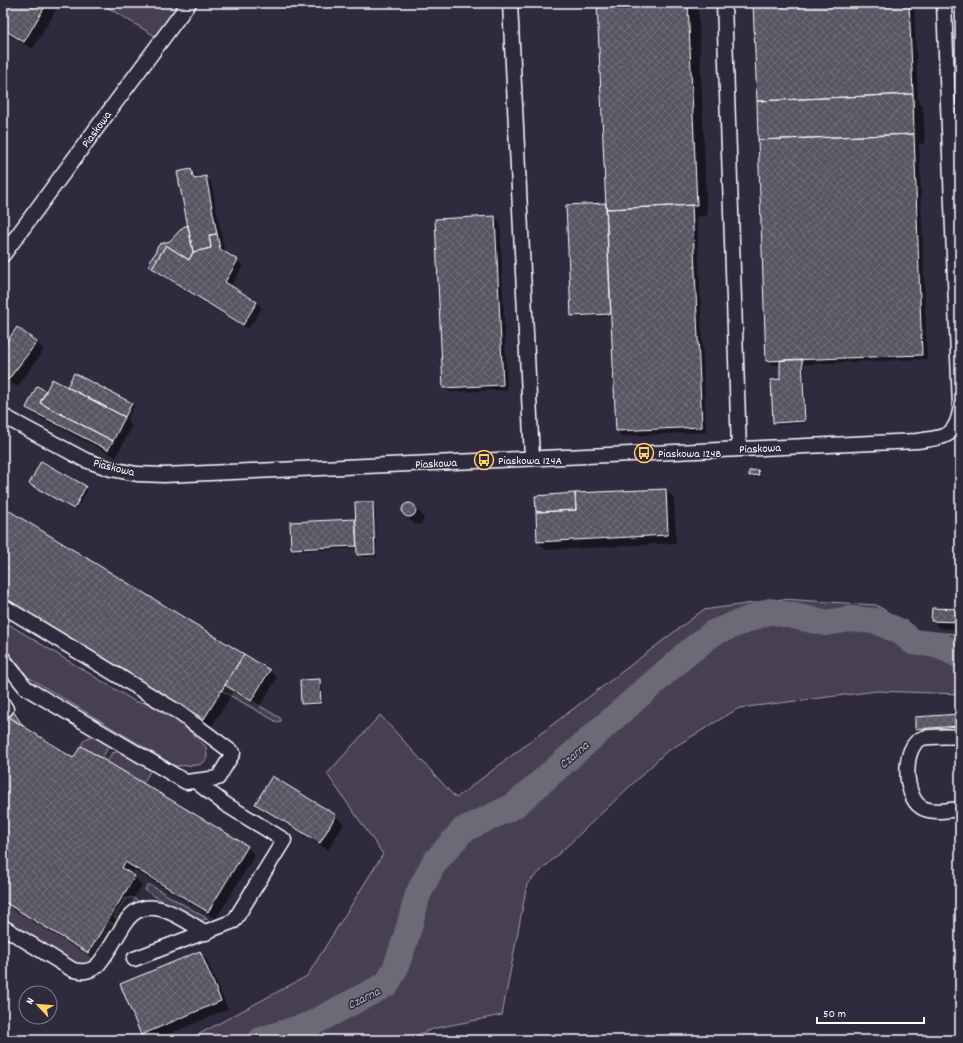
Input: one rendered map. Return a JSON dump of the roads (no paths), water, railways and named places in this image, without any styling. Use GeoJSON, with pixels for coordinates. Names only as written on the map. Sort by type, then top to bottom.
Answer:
{"type":"FeatureCollection","features":[{"type":"Feature","properties":{"kind":"street","name":"Piaskowa"},"geometry":{"type":"LineString","coordinates":[[3,255],[189,3]]}},
{"type":"Feature","properties":{"kind":"street"},"geometry":{"type":"LineString","coordinates":[[510,3],[532,458]]}},
{"type":"Feature","properties":{"kind":"street"},"geometry":{"type":"LineString","coordinates":[[724,3],[739,448]]}},
{"type":"Feature","properties":{"kind":"street"},"geometry":{"type":"LineString","coordinates":[[944,3],[960,407]]}},
{"type":"Feature","properties":{"kind":"street","name":"Piaskowa"},"geometry":{"type":"LineString","coordinates":[[3,416],[85,460],[111,469],[137,474],[164,475],[917,441],[940,438],[956,433],[960,411]]}},
{"type":"Feature","properties":{"kind":"street"},"geometry":{"type":"LineString","coordinates":[[3,606],[178,712],[233,753],[218,778],[186,782],[26,688],[3,659]]}},
{"type":"Feature","properties":{"kind":"street"},"geometry":{"type":"LineString","coordinates":[[960,736],[923,738],[915,744],[910,751],[908,763],[910,792],[914,802],[922,808],[932,811],[960,809]]}},
{"type":"Feature","properties":{"kind":"street"},"geometry":{"type":"LineString","coordinates":[[134,959],[206,933],[234,921],[284,840],[225,804],[195,781]]}},
{"type":"Feature","properties":{"kind":"street"},"geometry":{"type":"LineString","coordinates":[[3,927],[73,970],[84,972],[97,966],[128,919],[136,910],[146,907],[157,908],[168,912],[206,933]]}},
{"type":"Feature","properties":{"kind":"waterway","name":"Czarna"},"geometry":{"type":"LineString","coordinates":[[261,1040],[309,1025],[387,984],[395,969],[406,938],[418,894],[434,863],[463,830],[514,806],[684,656],[713,633],[770,611],[826,623],[850,619],[876,621],[901,632],[913,642],[940,645],[960,656]]}},
{"type":"Feature","properties":{"kind":"railway"},"geometry":{"type":"LineString","coordinates":[[920,1040],[960,1038]]}},
{"type":"Feature","properties":{"kind":"place","name":"Piaskowa 124B"},"geometry":{"type":"Point","coordinates":[644,453]}},
{"type":"Feature","properties":{"kind":"place","name":"Piaskowa 124A"},"geometry":{"type":"Point","coordinates":[484,460]}}]}
